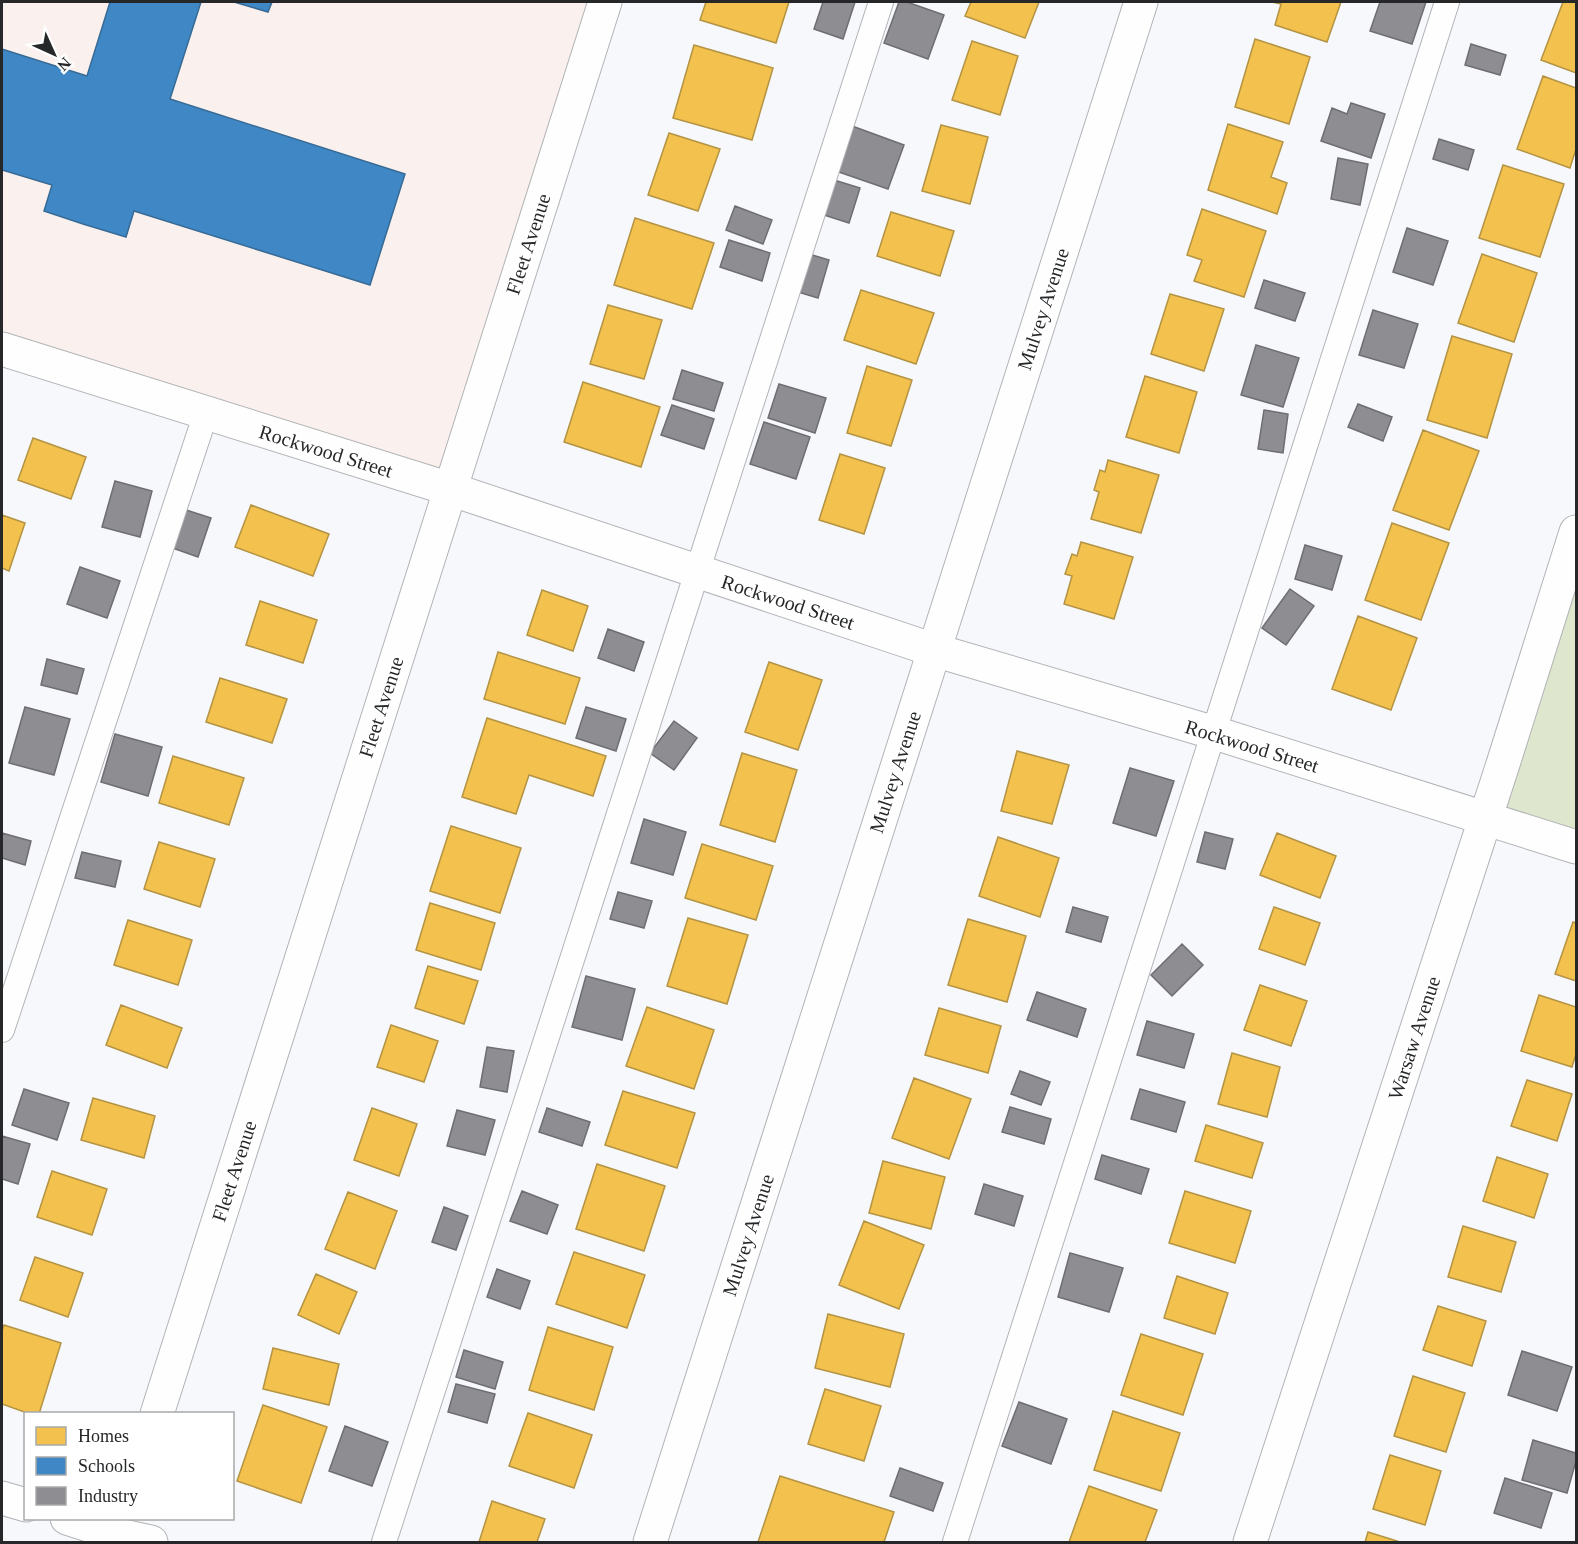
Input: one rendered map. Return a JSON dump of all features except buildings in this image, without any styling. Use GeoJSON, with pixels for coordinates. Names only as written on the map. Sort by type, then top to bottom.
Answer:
{"type":"FeatureCollection","features":[{"type":"Feature","properties":{"kind":"street","name":"Fleet Avenue"},"geometry":{"type":"LineString","coordinates":[[157,1412],[605,2]]}},
{"type":"Feature","properties":{"kind":"street","name":"Mulvey Avenue"},"geometry":{"type":"LineString","coordinates":[[650,1542],[1141,2]]}},
{"type":"Feature","properties":{"kind":"street","name":"Rockwood Street"},"geometry":{"type":"LineString","coordinates":[[2,349],[450,489],[934,650],[1215,734],[1576,847]]}},
{"type":"Feature","properties":{"kind":"street","name":"Warsaw Avenue"},"geometry":{"type":"LineString","coordinates":[[1250,1542],[1576,532]]}},
{"type":"Feature","properties":{"kind":"street"},"geometry":{"type":"LineString","coordinates":[[2,1498],[24,1504]]}},
{"type":"Feature","properties":{"kind":"street"},"geometry":{"type":"LineString","coordinates":[[75,1520],[151,1542]]}},
{"type":"Feature","properties":{"kind":"lane"},"geometry":{"type":"LineString","coordinates":[[384,1542],[881,2]]}},
{"type":"Feature","properties":{"kind":"lane"},"geometry":{"type":"LineString","coordinates":[[955,1542],[1447,2]]}},
{"type":"Feature","properties":{"kind":"lane"},"geometry":{"type":"LineString","coordinates":[[2,1030],[206,413]]}},
{"type":"Feature","properties":{"kind":"shaded area"},"geometry":{"type":"Polygon","coordinates":[[[2,2],[605,2],[450,489],[2,349],[2,2]]]}},
{"type":"Feature","properties":{"kind":"green space"},"geometry":{"type":"Polygon","coordinates":[[[1576,532],[1576,847],[1485,819],[1576,532]]]}}]}
